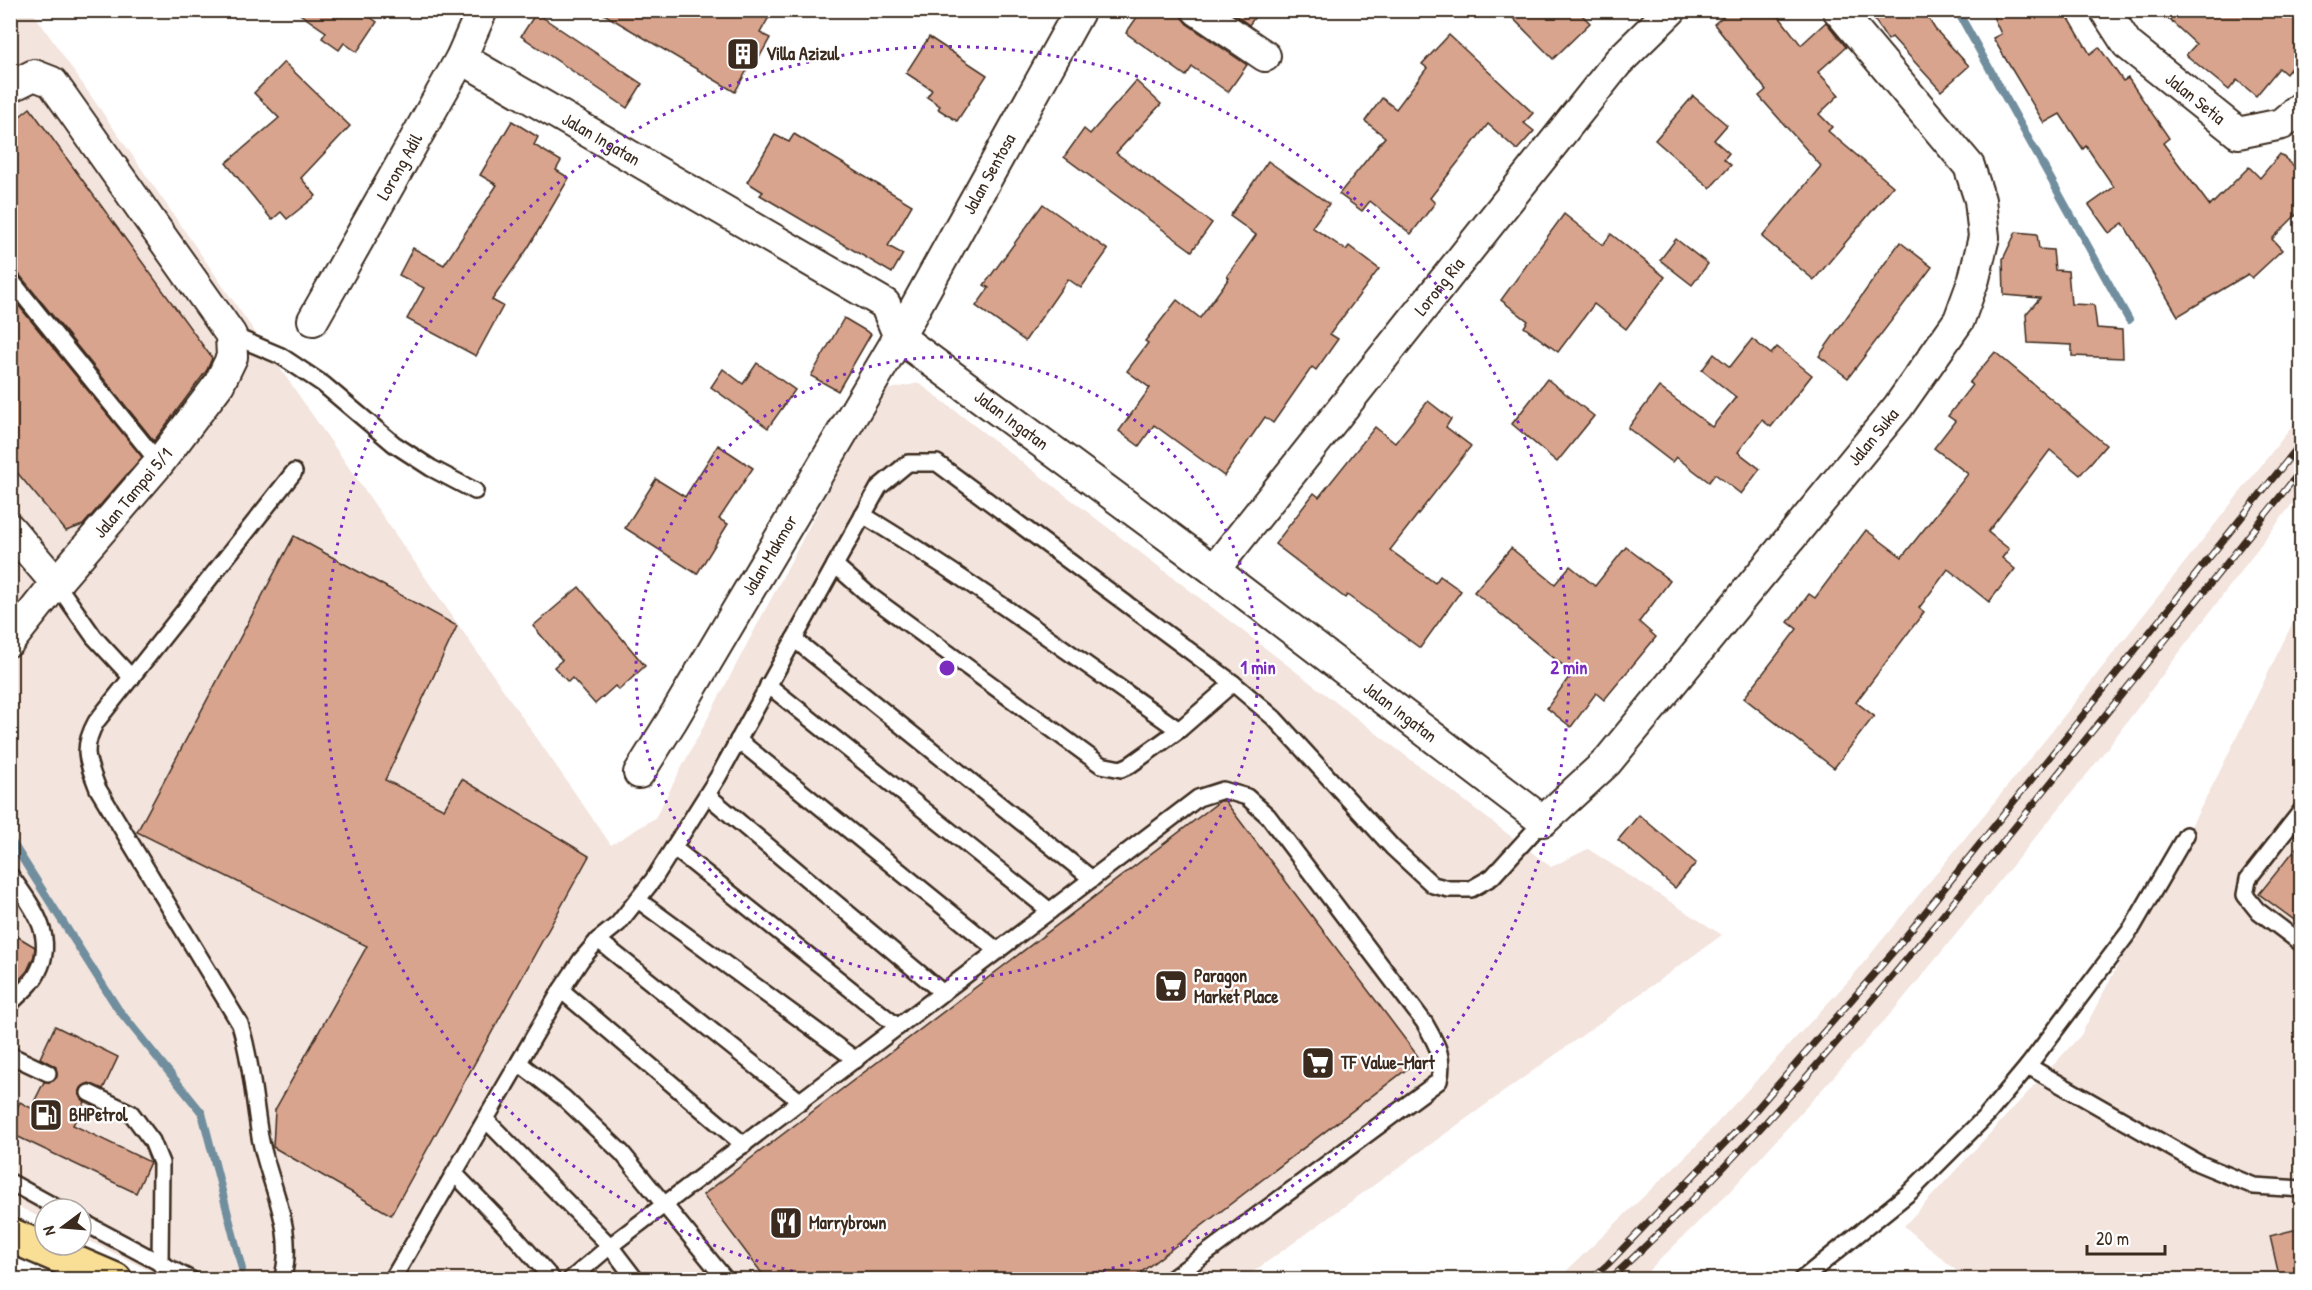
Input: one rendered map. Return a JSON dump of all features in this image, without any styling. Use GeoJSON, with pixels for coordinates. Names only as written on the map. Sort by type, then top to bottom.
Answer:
{"type":"FeatureCollection","features":[{"type":"Feature","properties":{"kind":"main road"},"geometry":{"type":"LineString","coordinates":[[10,1235],[115,1280]]}},
{"type":"Feature","properties":{"kind":"street","name":"Lorong Adil"},"geometry":{"type":"LineString","coordinates":[[313,320],[461,58],[482,10]]}},
{"type":"Feature","properties":{"kind":"street","name":"Jalan Sentosa"},"geometry":{"type":"LineString","coordinates":[[899,337],[1080,10]]}},
{"type":"Feature","properties":{"kind":"street"},"geometry":{"type":"LineString","coordinates":[[1197,10],[1265,56]]}},
{"type":"Feature","properties":{"kind":"street","name":"Lorong Ria"},"geometry":{"type":"LineString","coordinates":[[1214,570],[1618,62],[1671,10]]}},
{"type":"Feature","properties":{"kind":"street","name":"Jalan Suka"},"geometry":{"type":"LineString","coordinates":[[1543,821],[1606,762],[1898,407],[1959,321],[1974,279],[1984,237],[1980,200],[1969,166],[1838,10]]}},
{"type":"Feature","properties":{"kind":"street","name":"Jalan Setia"},"geometry":{"type":"LineString","coordinates":[[2105,10],[2127,44],[2238,133],[2282,124],[2301,107]]}},
{"type":"Feature","properties":{"kind":"street","name":"Jalan Ingatan"},"geometry":{"type":"LineString","coordinates":[[461,58],[885,304],[899,337],[1214,570],[1543,821]]}},
{"type":"Feature","properties":{"kind":"street"},"geometry":{"type":"LineString","coordinates":[[22,81],[52,82],[231,335]]}},
{"type":"Feature","properties":{"kind":"street","name":"Jalan Tampoi 5/1"},"geometry":{"type":"LineString","coordinates":[[10,640],[159,463],[219,384],[232,357],[231,335]]}},
{"type":"Feature","properties":{"kind":"street","name":"Jalan Makmor"},"geometry":{"type":"LineString","coordinates":[[639,773],[899,337]]}},
{"type":"Feature","properties":{"kind":"street"},"geometry":{"type":"LineString","coordinates":[[10,529],[56,583]]}},
{"type":"Feature","properties":{"kind":"lane"},"geometry":{"type":"LineString","coordinates":[[10,279],[159,463]]}},
{"type":"Feature","properties":{"kind":"lane"},"geometry":{"type":"LineString","coordinates":[[231,335],[281,356],[323,384],[394,444],[431,468],[475,491]]}},
{"type":"Feature","properties":{"kind":"lane"},"geometry":{"type":"LineString","coordinates":[[392,1280],[561,990],[581,960],[598,940],[618,924],[653,880],[707,795],[879,487],[908,463],[937,463],[1233,683],[1274,718],[1393,848],[1433,885],[1449,889],[1471,889],[1492,877],[1543,821]]}},
{"type":"Feature","properties":{"kind":"lane"},"geometry":{"type":"LineString","coordinates":[[282,1280],[287,1254],[284,1218],[261,1140],[246,1045],[240,1024],[98,789],[88,765],[87,739],[96,722],[294,472]]}},
{"type":"Feature","properties":{"kind":"lane"},"geometry":{"type":"LineString","coordinates":[[863,515],[912,544],[1179,730]]}},
{"type":"Feature","properties":{"kind":"lane"},"geometry":{"type":"LineString","coordinates":[[835,565],[869,595],[1101,765],[1121,769],[1130,765],[1179,730],[1233,683]]}},
{"type":"Feature","properties":{"kind":"lane"},"geometry":{"type":"LineString","coordinates":[[56,583],[94,637],[132,678]]}},
{"type":"Feature","properties":{"kind":"lane"},"geometry":{"type":"LineString","coordinates":[[794,639],[1092,879]]}},
{"type":"Feature","properties":{"kind":"lane"},"geometry":{"type":"LineString","coordinates":[[768,685],[1050,911]]}},
{"type":"Feature","properties":{"kind":"lane"},"geometry":{"type":"LineString","coordinates":[[738,740],[998,951]]}},
{"type":"Feature","properties":{"kind":"lane"},"geometry":{"type":"LineString","coordinates":[[570,1280],[610,1246],[1198,798],[1223,790],[1247,797],[1268,816],[1424,1022],[1437,1044],[1443,1065],[1439,1081],[1170,1280]]}},
{"type":"Feature","properties":{"kind":"lane"},"geometry":{"type":"LineString","coordinates":[[707,795],[943,993]]}},
{"type":"Feature","properties":{"kind":"lane"},"geometry":{"type":"LineString","coordinates":[[2301,810],[2248,879],[2245,895],[2257,910],[2301,944]]}},
{"type":"Feature","properties":{"kind":"lane"},"geometry":{"type":"LineString","coordinates":[[1801,1280],[1910,1192],[1987,1115],[2028,1066],[2132,928],[2186,835]]}},
{"type":"Feature","properties":{"kind":"lane"},"geometry":{"type":"LineString","coordinates":[[674,848],[898,1027]]}},
{"type":"Feature","properties":{"kind":"lane"},"geometry":{"type":"LineString","coordinates":[[10,875],[38,914],[47,948],[38,974],[10,1004]]}},
{"type":"Feature","properties":{"kind":"lane"},"geometry":{"type":"LineString","coordinates":[[638,900],[856,1060]]}},
{"type":"Feature","properties":{"kind":"lane"},"geometry":{"type":"LineString","coordinates":[[598,940],[801,1102]]}},
{"type":"Feature","properties":{"kind":"lane"},"geometry":{"type":"LineString","coordinates":[[561,990],[744,1145]]}},
{"type":"Feature","properties":{"kind":"lane"},"geometry":{"type":"LineString","coordinates":[[10,1055],[48,1074]]}},
{"type":"Feature","properties":{"kind":"lane"},"geometry":{"type":"LineString","coordinates":[[519,1063],[564,1098],[622,1154],[726,1280]]}},
{"type":"Feature","properties":{"kind":"lane"},"geometry":{"type":"LineString","coordinates":[[2028,1066],[2198,1163],[2254,1185],[2301,1189]]}},
{"type":"Feature","properties":{"kind":"lane"},"geometry":{"type":"LineString","coordinates":[[89,1093],[131,1113],[152,1141],[161,1163],[160,1264]]}},
{"type":"Feature","properties":{"kind":"lane"},"geometry":{"type":"LineString","coordinates":[[486,1120],[610,1246],[636,1280]]}},
{"type":"Feature","properties":{"kind":"lane"},"geometry":{"type":"LineString","coordinates":[[455,1174],[553,1280]]}},
{"type":"Feature","properties":{"kind":"lane"},"geometry":{"type":"LineString","coordinates":[[10,1182],[37,1197]]}},
{"type":"Feature","properties":{"kind":"lane"},"geometry":{"type":"LineString","coordinates":[[93,1228],[192,1280]]}},
{"type":"Feature","properties":{"kind":"shaded area"},"geometry":{"type":"Polygon","coordinates":[[[10,11],[32,11],[611,845],[655,818],[881,391],[919,383],[1551,867],[1588,849],[1722,935],[1243,1279],[183,1279],[146,1269],[93,1243],[93,1197],[33,1197],[33,1214],[11,1203],[10,11]]]}},
{"type":"Feature","properties":{"kind":"shaded area"},"geometry":{"type":"Polygon","coordinates":[[[2301,415],[2301,492],[2092,768],[1894,1010],[1731,1190],[1640,1279],[1558,1279],[1693,1149],[1852,977],[2049,735],[2301,415]]]}},
{"type":"Feature","properties":{"kind":"shaded area"},"geometry":{"type":"Polygon","coordinates":[[[2301,606],[2301,1279],[1966,1279],[1904,1226],[2081,1035],[2218,775],[2301,606]]]}},
{"type":"Feature","properties":{"kind":"building"},"geometry":{"type":"Polygon","coordinates":[[[294,10],[360,10],[377,22],[357,52],[344,43],[339,50],[322,38],[326,32],[294,10]]]}},
{"type":"Feature","properties":{"kind":"building","name":"Villa Azizul"},"geometry":{"type":"Polygon","coordinates":[[[597,10],[773,10],[760,33],[770,38],[755,65],[751,63],[735,92],[597,10]]]}},
{"type":"Feature","properties":{"kind":"building"},"geometry":{"type":"Polygon","coordinates":[[[1142,10],[1180,10],[1187,24],[1247,65],[1228,92],[1192,67],[1186,76],[1126,33],[1142,10]]]}},
{"type":"Feature","properties":{"kind":"building"},"geometry":{"type":"Polygon","coordinates":[[[1229,10],[1260,10],[1249,25],[1229,10]]]}},
{"type":"Feature","properties":{"kind":"building"},"geometry":{"type":"Polygon","coordinates":[[[1505,10],[1577,10],[1590,23],[1553,59],[1505,10]]]}},
{"type":"Feature","properties":{"kind":"building"},"geometry":{"type":"Polygon","coordinates":[[[1731,10],[1774,10],[1801,45],[1826,22],[1846,47],[1818,72],[1839,95],[1819,114],[1832,127],[1828,131],[1893,186],[1814,280],[1762,237],[1821,166],[1759,96],[1766,90],[1714,24],[1731,10]]]}},
{"type":"Feature","properties":{"kind":"building"},"geometry":{"type":"Polygon","coordinates":[[[1868,10],[1923,10],[1935,29],[1969,66],[1941,91],[1892,37],[1888,40],[1868,10]]]}},
{"type":"Feature","properties":{"kind":"building"},"geometry":{"type":"Polygon","coordinates":[[[1990,10],[2064,10],[2090,54],[2099,47],[2123,81],[2128,78],[2169,138],[2163,143],[2210,206],[2249,167],[2260,178],[2280,154],[2301,172],[2301,210],[2272,239],[2282,250],[2252,278],[2248,274],[2178,316],[2123,223],[2109,233],[2089,205],[2114,187],[2086,146],[2083,149],[2060,114],[2044,123],[1993,38],[2001,34],[1990,10]]]}},
{"type":"Feature","properties":{"kind":"building"},"geometry":{"type":"Polygon","coordinates":[[[2159,10],[2301,10],[2301,55],[2286,74],[2279,68],[2256,96],[2237,80],[2229,90],[2186,55],[2196,44],[2159,10]]]}},
{"type":"Feature","properties":{"kind":"building"},"geometry":{"type":"Polygon","coordinates":[[[536,13],[642,84],[627,108],[521,36],[536,13]]]}},
{"type":"Feature","properties":{"kind":"building"},"geometry":{"type":"Polygon","coordinates":[[[1449,35],[1533,113],[1524,123],[1534,131],[1517,150],[1488,124],[1430,198],[1435,203],[1411,234],[1370,201],[1362,211],[1339,194],[1385,137],[1365,121],[1382,98],[1396,109],[1427,68],[1422,64],[1449,35]]]}},
{"type":"Feature","properties":{"kind":"building"},"geometry":{"type":"Polygon","coordinates":[[[929,37],[987,75],[957,121],[938,109],[940,106],[927,97],[932,90],[906,73],[929,37]]]}},
{"type":"Feature","properties":{"kind":"building"},"geometry":{"type":"Polygon","coordinates":[[[284,62],[350,126],[301,178],[316,196],[287,219],[281,212],[272,220],[226,163],[279,118],[254,93],[284,62]]]}},
{"type":"Feature","properties":{"kind":"building"},"geometry":{"type":"Polygon","coordinates":[[[1136,81],[1161,104],[1116,153],[1212,223],[1192,251],[1064,157],[1084,129],[1090,134],[1136,81]]]}},
{"type":"Feature","properties":{"kind":"building"},"geometry":{"type":"Polygon","coordinates":[[[1693,96],[1727,125],[1714,140],[1729,153],[1724,159],[1731,165],[1710,188],[1655,140],[1693,96]]]}},
{"type":"Feature","properties":{"kind":"building"},"geometry":{"type":"Polygon","coordinates":[[[30,108],[212,358],[207,370],[154,441],[18,273],[10,270],[10,124],[30,108]]]}},
{"type":"Feature","properties":{"kind":"building"},"geometry":{"type":"Polygon","coordinates":[[[512,121],[538,137],[534,145],[561,161],[556,170],[569,178],[528,248],[492,300],[503,306],[476,356],[407,319],[424,288],[399,275],[413,248],[444,265],[497,185],[480,175],[512,121]]]}},
{"type":"Feature","properties":{"kind":"building"},"geometry":{"type":"Polygon","coordinates":[[[794,134],[912,205],[888,246],[903,254],[892,273],[760,195],[763,192],[747,182],[775,135],[789,142],[794,134]]]}},
{"type":"Feature","properties":{"kind":"building"},"geometry":{"type":"Polygon","coordinates":[[[1268,161],[1329,204],[1312,227],[1346,250],[1349,246],[1379,269],[1330,334],[1338,339],[1316,370],[1312,367],[1273,423],[1265,417],[1224,476],[1154,425],[1139,446],[1119,431],[1150,388],[1127,371],[1148,343],[1145,341],[1177,300],[1200,318],[1229,278],[1227,276],[1256,235],[1230,216],[1268,161]]]}},
{"type":"Feature","properties":{"kind":"building"},"geometry":{"type":"Polygon","coordinates":[[[1043,204],[1108,250],[1081,288],[1068,279],[1025,341],[976,306],[989,288],[984,285],[1043,204]]]}},
{"type":"Feature","properties":{"kind":"building"},"geometry":{"type":"Polygon","coordinates":[[[1564,214],[1603,245],[1611,234],[1665,277],[1626,329],[1594,304],[1558,352],[1524,327],[1528,321],[1501,300],[1564,214]]]}},
{"type":"Feature","properties":{"kind":"building"},"geometry":{"type":"Polygon","coordinates":[[[2016,232],[2037,234],[2039,249],[2053,250],[2055,270],[2068,271],[2071,304],[2094,305],[2097,328],[2122,330],[2123,358],[2072,356],[2072,345],[2028,343],[2026,314],[2040,298],[2004,295],[2003,259],[2016,232]]]}},
{"type":"Feature","properties":{"kind":"building"},"geometry":{"type":"Polygon","coordinates":[[[1676,239],[1708,264],[1692,285],[1660,260],[1676,239]]]}},
{"type":"Feature","properties":{"kind":"building"},"geometry":{"type":"Polygon","coordinates":[[[1900,242],[1932,267],[1848,378],[1819,356],[1900,242]]]}},
{"type":"Feature","properties":{"kind":"building"},"geometry":{"type":"Polygon","coordinates":[[[10,295],[142,457],[83,525],[66,531],[10,464],[10,295]]]}},
{"type":"Feature","properties":{"kind":"building"},"geometry":{"type":"Polygon","coordinates":[[[844,318],[871,334],[838,391],[811,376],[844,318]]]}},
{"type":"Feature","properties":{"kind":"building"},"geometry":{"type":"Polygon","coordinates":[[[1752,339],[1771,354],[1777,347],[1812,375],[1771,427],[1762,420],[1738,452],[1760,469],[1741,494],[1715,474],[1709,482],[1676,457],[1672,462],[1628,428],[1659,387],[1712,427],[1736,397],[1702,370],[1714,354],[1730,367],[1752,339]]]}},
{"type":"Feature","properties":{"kind":"building"},"geometry":{"type":"Polygon","coordinates":[[[1995,352],[2106,445],[2080,475],[2050,450],[1988,532],[2009,549],[2002,558],[2015,569],[1989,602],[1948,569],[1919,608],[1924,612],[1856,702],[1874,716],[1834,768],[1744,698],[1797,629],[1788,622],[1809,594],[1815,598],[1866,530],[1902,557],[1968,474],[1934,448],[1955,421],[1948,416],[1972,385],[1969,383],[1995,352]]]}},
{"type":"Feature","properties":{"kind":"building"},"geometry":{"type":"Polygon","coordinates":[[[757,363],[795,390],[768,428],[711,387],[723,369],[743,384],[757,363]]]}},
{"type":"Feature","properties":{"kind":"building"},"geometry":{"type":"Polygon","coordinates":[[[1547,379],[1594,416],[1557,462],[1512,424],[1547,379]]]}},
{"type":"Feature","properties":{"kind":"building"},"geometry":{"type":"Polygon","coordinates":[[[1428,401],[1451,419],[1446,427],[1471,446],[1390,550],[1435,583],[1440,576],[1461,591],[1420,648],[1347,595],[1345,598],[1275,544],[1314,493],[1319,497],[1375,427],[1395,443],[1428,401]]]}},
{"type":"Feature","properties":{"kind":"building"},"geometry":{"type":"Polygon","coordinates":[[[718,445],[753,468],[719,519],[728,524],[697,574],[625,528],[656,479],[685,497],[718,445]]]}},
{"type":"Feature","properties":{"kind":"building"},"geometry":{"type":"Polygon","coordinates":[[[294,536],[457,626],[385,780],[444,809],[462,779],[589,856],[391,1215],[273,1147],[275,1110],[367,946],[137,832],[294,536]]]}},
{"type":"Feature","properties":{"kind":"building"},"geometry":{"type":"Polygon","coordinates":[[[1626,547],[1670,581],[1639,622],[1656,637],[1604,700],[1596,693],[1571,727],[1547,708],[1572,673],[1474,592],[1511,548],[1555,584],[1570,566],[1595,586],[1626,547]]]}},
{"type":"Feature","properties":{"kind":"building"},"geometry":{"type":"Polygon","coordinates":[[[579,587],[645,666],[619,690],[615,686],[595,704],[572,678],[568,682],[554,667],[562,660],[533,626],[579,587]]]}},
{"type":"Feature","properties":{"kind":"building","name":"Paragon Market Place"},"geometry":{"type":"Polygon","coordinates":[[[1220,801],[1225,801],[1420,1059],[1131,1280],[767,1280],[703,1195],[1220,801]]]}},
{"type":"Feature","properties":{"kind":"building"},"geometry":{"type":"Polygon","coordinates":[[[1639,815],[1696,863],[1675,888],[1618,840],[1639,815]]]}},
{"type":"Feature","properties":{"kind":"building"},"geometry":{"type":"Polygon","coordinates":[[[2301,842],[2301,925],[2259,894],[2301,842]]]}},
{"type":"Feature","properties":{"kind":"building"},"geometry":{"type":"Polygon","coordinates":[[[10,932],[35,947],[34,956],[27,971],[10,990],[10,932]]]}},
{"type":"Feature","properties":{"kind":"building","name":"BHPetrol"},"geometry":{"type":"Polygon","coordinates":[[[55,1026],[118,1057],[103,1089],[89,1083],[81,1088],[79,1094],[85,1102],[73,1125],[150,1162],[136,1193],[10,1133],[10,1123],[20,1102],[31,1108],[44,1082],[53,1081],[57,1077],[56,1067],[40,1058],[55,1026]]]}},
{"type":"Feature","properties":{"kind":"building"},"geometry":{"type":"Polygon","coordinates":[[[2301,1228],[2301,1280],[2280,1280],[2270,1236],[2301,1228]]]}},
{"type":"Feature","properties":{"kind":"waterway"},"geometry":{"type":"LineString","coordinates":[[1957,10],[2129,320]]}},
{"type":"Feature","properties":{"kind":"waterway"},"geometry":{"type":"LineString","coordinates":[[10,839],[118,1009],[202,1113],[242,1269]]}},
{"type":"Feature","properties":{"kind":"railway"},"geometry":{"type":"LineString","coordinates":[[1590,1280],[1748,1119],[1894,951],[2302,442]]}},
{"type":"Feature","properties":{"kind":"railway"},"geometry":{"type":"LineString","coordinates":[[1609,1280],[1704,1188],[1838,1040],[2008,835],[2302,469]]}},
{"type":"Feature","properties":{"kind":"place","name":"Villa Azizul"},"geometry":{"type":"Point","coordinates":[743,54]}},
{"type":"Feature","properties":{"kind":"place","name":"Paragon Market Place"},"geometry":{"type":"Point","coordinates":[1171,986]}},
{"type":"Feature","properties":{"kind":"place","name":"TF Value-Mart"},"geometry":{"type":"Point","coordinates":[1318,1063]}},
{"type":"Feature","properties":{"kind":"place","name":"BHPetrol"},"geometry":{"type":"Point","coordinates":[46,1115]}},
{"type":"Feature","properties":{"kind":"place","name":"Marrybrown"},"geometry":{"type":"Point","coordinates":[786,1223]}}]}
